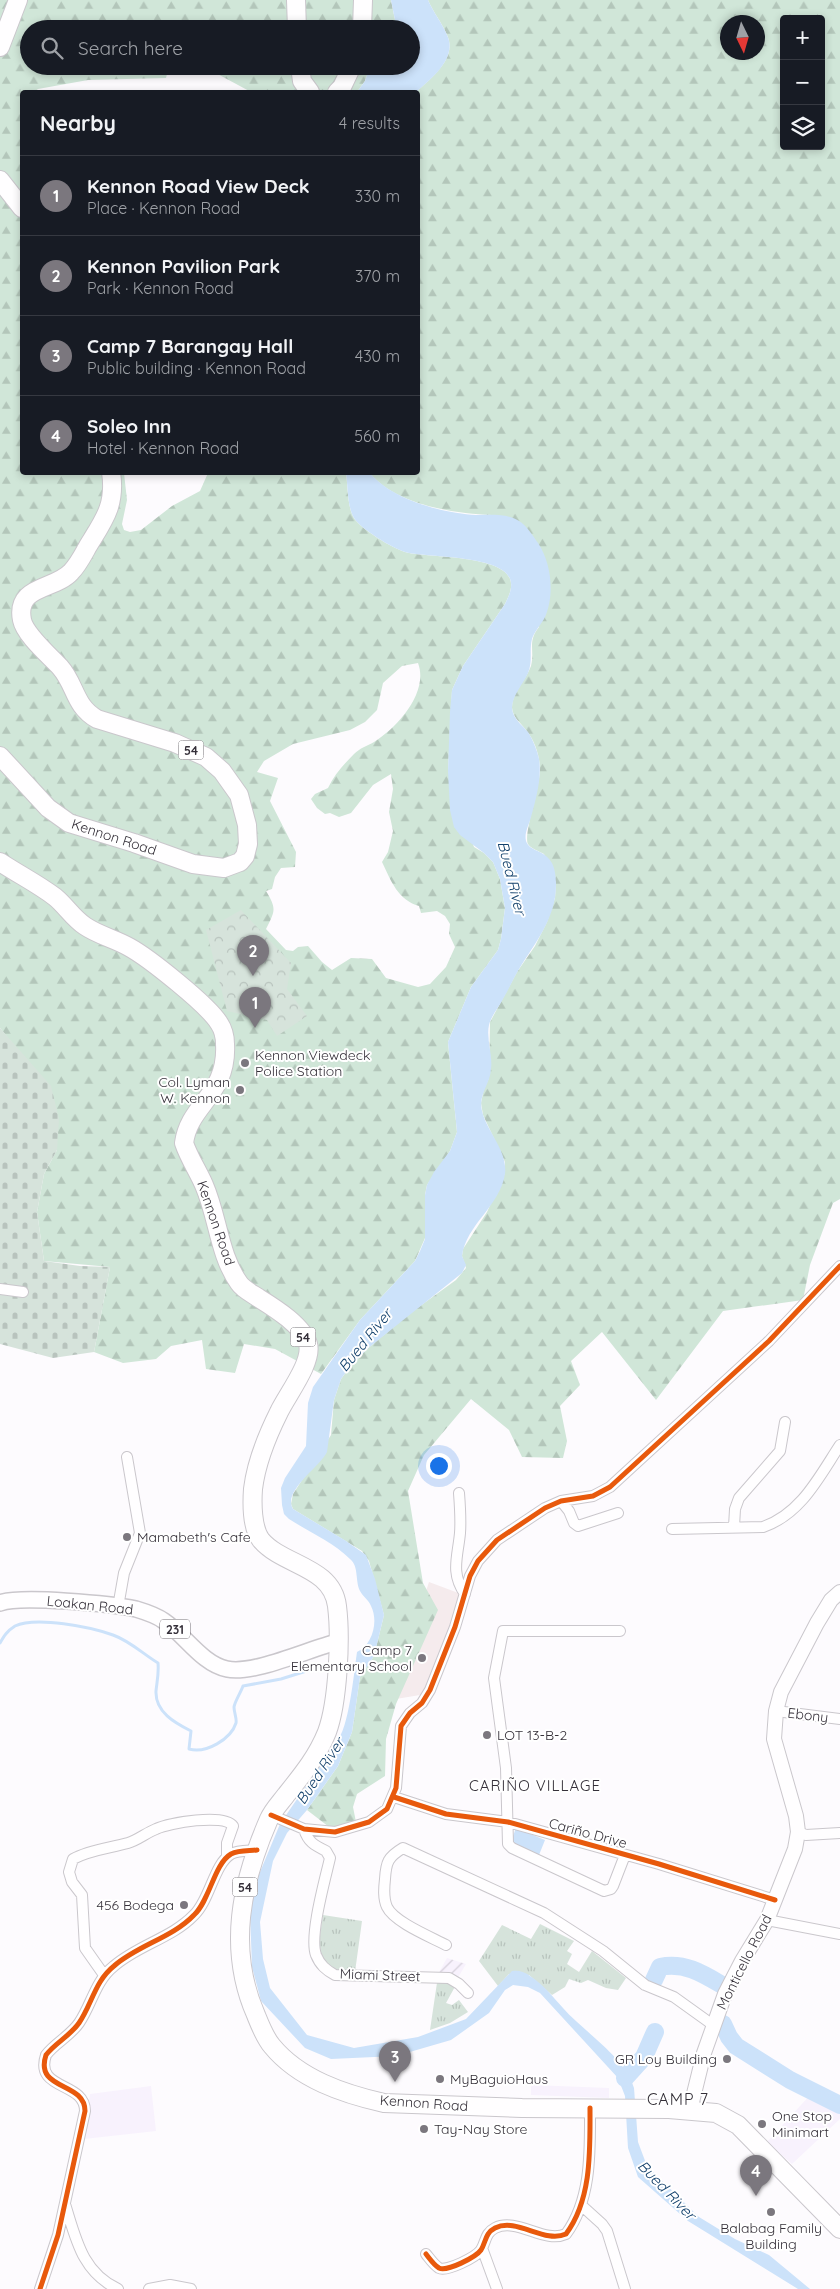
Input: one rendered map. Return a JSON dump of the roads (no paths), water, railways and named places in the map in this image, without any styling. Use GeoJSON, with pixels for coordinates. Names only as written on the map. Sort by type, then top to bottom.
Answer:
{"type":"FeatureCollection","features":[{"type":"Feature","properties":{"kind":"highway"},"geometry":{"type":"LineString","coordinates":[[0,47],[18,0]]}},
{"type":"Feature","properties":{"kind":"highway"},"geometry":{"type":"LineString","coordinates":[[296,0],[297,20]]}},
{"type":"Feature","properties":{"kind":"highway"},"geometry":{"type":"LineString","coordinates":[[362,20],[363,0]]}},
{"type":"Feature","properties":{"kind":"highway"},"geometry":{"type":"LineString","coordinates":[[301,75],[302,81],[309,90]]}},
{"type":"Feature","properties":{"kind":"highway"},"geometry":{"type":"LineString","coordinates":[[340,90],[348,75]]}},
{"type":"Feature","properties":{"kind":"highway"},"geometry":{"type":"LineString","coordinates":[[0,180],[20,205]]}},
{"type":"Feature","properties":{"kind":"highway","name":"Kennon Road"},"geometry":{"type":"LineString","coordinates":[[0,756],[48,808],[69,823],[126,840],[193,864],[211,868],[231,867],[240,862],[245,856],[248,833],[246,818],[238,795],[222,771],[206,757],[175,743],[97,719],[85,712],[63,670],[29,633],[22,621],[21,613],[26,597],[34,590],[58,581],[70,573],[106,519],[113,490],[111,475]]}},
{"type":"Feature","properties":{"kind":"highway","name":"Kennon Road"},"geometry":{"type":"LineString","coordinates":[[0,862],[55,898],[79,923],[119,941],[146,957],[210,1011],[223,1032],[226,1044],[223,1072],[216,1088],[189,1126],[184,1144],[204,1185],[228,1263],[240,1286],[292,1322],[308,1342],[308,1357],[278,1414],[261,1458],[253,1489],[255,1526],[260,1539],[274,1550],[319,1576],[333,1590],[337,1606],[334,1708],[328,1731],[316,1756],[274,1817],[258,1850],[246,1880],[239,1926],[242,1973],[248,1998],[271,2045],[292,2065],[324,2083],[365,2098],[384,2102],[522,2108],[669,2109],[716,2113],[731,2120],[840,2229]]}},
{"type":"Feature","properties":{"kind":"main road","name":"Monticello Road"},"geometry":{"type":"LineString","coordinates":[[690,2110],[695,2083],[713,2025],[733,1978],[767,1920],[794,1849],[798,1832],[792,1796],[774,1739],[776,1712],[781,1692],[817,1624],[839,1591]]}},
{"type":"Feature","properties":{"kind":"main road","name":"Loakan Road"},"geometry":{"type":"LineString","coordinates":[[0,1603],[39,1600],[118,1607],[152,1613],[164,1620],[210,1661],[229,1670],[256,1667],[337,1650]]}},
{"type":"Feature","properties":{"kind":"street"},"geometry":{"type":"LineString","coordinates":[[274,1817],[300,1827],[343,1832],[380,1815],[387,1809],[394,1797],[401,1726],[410,1713],[422,1703],[430,1690],[470,1576],[486,1550],[534,1514],[561,1501],[593,1496],[610,1487],[769,1341],[840,1266]]}},
{"type":"Feature","properties":{"kind":"street"},"geometry":{"type":"LineString","coordinates":[[0,1289],[23,1292]]}},
{"type":"Feature","properties":{"kind":"street"},"geometry":{"type":"LineString","coordinates":[[734,1527],[735,1509],[739,1498],[780,1450],[785,1422]]}},
{"type":"Feature","properties":{"kind":"street"},"geometry":{"type":"LineString","coordinates":[[672,1530],[763,1527],[776,1522],[785,1516],[816,1484],[840,1445]]}},
{"type":"Feature","properties":{"kind":"street"},"geometry":{"type":"LineString","coordinates":[[118,1607],[124,1572],[140,1533],[127,1457]]}},
{"type":"Feature","properties":{"kind":"street"},"geometry":{"type":"LineString","coordinates":[[460,1493],[460,1532],[455,1567],[456,1578],[465,1594]]}},
{"type":"Feature","properties":{"kind":"street"},"geometry":{"type":"LineString","coordinates":[[561,1501],[576,1525],[599,1520],[618,1513]]}},
{"type":"Feature","properties":{"kind":"street"},"geometry":{"type":"LineString","coordinates":[[508,1822],[506,1768],[494,1678],[503,1631],[620,1631]]}},
{"type":"Feature","properties":{"kind":"street","name":"Ebony"},"geometry":{"type":"LineString","coordinates":[[776,1712],[840,1719]]}},
{"type":"Feature","properties":{"kind":"street","name":"Cariño Drive"},"geometry":{"type":"LineString","coordinates":[[394,1797],[446,1814],[508,1822],[775,1900]]}},
{"type":"Feature","properties":{"kind":"street"},"geometry":{"type":"LineString","coordinates":[[40,2289],[50,2265],[84,2118],[85,2105],[78,2095],[46,2076],[44,2059],[48,2051],[68,2036],[79,2023],[94,1989],[104,1975],[127,1956],[183,1925],[201,1908],[227,1857],[227,1843],[233,1826],[229,1822],[214,1820],[173,1823],[156,1829],[131,1842],[73,1859],[69,1872],[72,1882],[82,1896],[85,1948],[104,1975]]}},
{"type":"Feature","properties":{"kind":"street","name":"Cariño Drive"},"geometry":{"type":"LineString","coordinates":[[508,1822],[507,1839],[508,1844],[512,1848],[604,1891],[614,1886],[626,1855]]}},
{"type":"Feature","properties":{"kind":"street","name":"Miami Street"},"geometry":{"type":"LineString","coordinates":[[300,1827],[308,1839],[314,1845],[326,1851],[330,1858],[314,1936],[315,1951],[322,1966],[335,1974],[449,1978],[468,1993]]}},
{"type":"Feature","properties":{"kind":"street"},"geometry":{"type":"LineString","coordinates":[[798,1832],[806,1835],[840,1833]]}},
{"type":"Feature","properties":{"kind":"street"},"geometry":{"type":"LineString","coordinates":[[446,1945],[406,1923],[387,1906],[384,1892],[387,1866],[391,1856],[403,1848],[544,1913],[603,1951],[645,1985],[674,1997],[713,2025]]}},
{"type":"Feature","properties":{"kind":"street"},"geometry":{"type":"LineString","coordinates":[[227,1857],[237,1852],[258,1850]]}},
{"type":"Feature","properties":{"kind":"street"},"geometry":{"type":"LineString","coordinates":[[767,1920],[840,1934]]}},
{"type":"Feature","properties":{"kind":"street"},"geometry":{"type":"LineString","coordinates":[[426,2254],[438,2268],[446,2269],[474,2256],[482,2248],[490,2231],[502,2226],[561,2236],[570,2230],[581,2205],[588,2175],[594,2108]]}},
{"type":"Feature","properties":{"kind":"street"},"geometry":{"type":"LineString","coordinates":[[65,2203],[77,2242],[87,2265],[106,2283],[118,2289]]}},
{"type":"Feature","properties":{"kind":"street"},"geometry":{"type":"LineString","coordinates":[[581,2205],[607,2231],[625,2289]]}},
{"type":"Feature","properties":{"kind":"street"},"geometry":{"type":"LineString","coordinates":[[482,2248],[497,2289]]}},
{"type":"Feature","properties":{"kind":"street"},"geometry":{"type":"LineString","coordinates":[[149,2289],[170,2285],[191,2289]]}},
{"type":"Feature","properties":{"kind":"water"},"geometry":{"type":"Polygon","coordinates":[[[391,0],[428,0],[447,35],[449,52],[446,60],[418,90],[358,90],[367,75],[420,75],[420,20],[395,20],[391,0]]]}},
{"type":"Feature","properties":{"kind":"water","name":"Bued River"},"geometry":{"type":"Polygon","coordinates":[[[346,475],[372,475],[391,491],[434,508],[463,514],[498,515],[514,518],[527,528],[543,551],[549,570],[550,601],[544,619],[532,639],[529,669],[512,704],[512,708],[516,719],[532,738],[539,759],[540,774],[538,788],[526,832],[526,841],[529,846],[548,858],[555,873],[556,885],[555,897],[544,930],[517,973],[491,1018],[489,1025],[491,1069],[481,1105],[485,1119],[503,1157],[505,1174],[502,1185],[497,1196],[476,1225],[465,1245],[462,1256],[466,1265],[462,1273],[367,1349],[341,1379],[334,1400],[327,1452],[297,1487],[291,1502],[293,1509],[366,1555],[375,1579],[384,1615],[374,1656],[360,1677],[352,1732],[338,1766],[307,1810],[287,1833],[273,1861],[260,1922],[263,1959],[270,1988],[307,2035],[354,2048],[418,2037],[466,2019],[512,1971],[526,1973],[544,1987],[572,2017],[613,2055],[629,2077],[634,2088],[638,2142],[647,2166],[699,2217],[735,2239],[769,2255],[810,2289],[798,2289],[688,2221],[638,2177],[628,2148],[625,2096],[618,2078],[540,1993],[528,1987],[513,1985],[505,1990],[489,2013],[451,2040],[396,2056],[331,2059],[305,2048],[261,2001],[252,1967],[250,1913],[255,1884],[280,1824],[341,1736],[348,1714],[357,1652],[367,1644],[374,1626],[373,1612],[370,1604],[360,1591],[353,1562],[336,1547],[289,1519],[284,1514],[281,1488],[285,1478],[306,1446],[308,1403],[313,1387],[360,1320],[415,1261],[425,1239],[425,1195],[427,1185],[450,1151],[457,1132],[448,1042],[471,987],[498,950],[505,908],[500,879],[493,862],[460,835],[454,827],[450,810],[448,771],[452,690],[463,666],[505,604],[511,583],[507,574],[496,567],[482,562],[415,554],[393,547],[377,538],[354,518],[349,502],[346,475]]]}},
{"type":"Feature","properties":{"kind":"water"},"geometry":{"type":"Polygon","coordinates":[[[516,1828],[545,1840],[539,1855],[510,1844],[516,1828]]]}},
{"type":"Feature","properties":{"kind":"waterway"},"geometry":{"type":"LineString","coordinates":[[0,1643],[15,1626],[36,1622],[49,1622],[91,1629],[113,1635],[125,1641],[158,1663],[156,1691],[159,1705],[167,1716],[191,1731],[189,1749],[196,1750],[217,1744],[229,1735],[236,1723],[234,1707],[243,1686],[281,1679],[316,1668],[331,1667]]}},
{"type":"Feature","properties":{"kind":"waterway"},"geometry":{"type":"LineString","coordinates":[[342,1667],[357,1666]]}},
{"type":"Feature","properties":{"kind":"waterway"},"geometry":{"type":"LineString","coordinates":[[654,1980],[660,1967],[677,1966],[693,1970],[722,1985]]}},
{"type":"Feature","properties":{"kind":"waterway"},"geometry":{"type":"LineString","coordinates":[[723,2024],[736,2046],[790,2080],[840,2105]]}},
{"type":"Feature","properties":{"kind":"waterway"},"geometry":{"type":"LineString","coordinates":[[625,2078],[644,2057],[655,2032]]}},
{"type":"Feature","properties":{"kind":"place","name":"Kennon Pavilion Park"},"geometry":{"type":"Point","coordinates":[253,976]}},
{"type":"Feature","properties":{"kind":"place","name":"Kennon Road View Deck"},"geometry":{"type":"Point","coordinates":[255,1028]}},
{"type":"Feature","properties":{"kind":"place","name":"Kennon Viewdeck Police Station"},"geometry":{"type":"Point","coordinates":[245,1063]}},
{"type":"Feature","properties":{"kind":"place","name":"Col. Lyman W. Kennon"},"geometry":{"type":"Point","coordinates":[240,1090]}},
{"type":"Feature","properties":{"kind":"place","name":"Mamabeth's Cafe"},"geometry":{"type":"Point","coordinates":[127,1537]}},
{"type":"Feature","properties":{"kind":"place","name":"Camp 7 Elementary School"},"geometry":{"type":"Point","coordinates":[422,1658]}},
{"type":"Feature","properties":{"kind":"place","name":"LOT 13-B-2"},"geometry":{"type":"Point","coordinates":[487,1735]}},
{"type":"Feature","properties":{"kind":"place","name":"456 Bodega"},"geometry":{"type":"Point","coordinates":[184,1905]}},
{"type":"Feature","properties":{"kind":"place","name":"GR Loy Building"},"geometry":{"type":"Point","coordinates":[727,2059]}},
{"type":"Feature","properties":{"kind":"place","name":"MyBaguioHaus"},"geometry":{"type":"Point","coordinates":[440,2079]}},
{"type":"Feature","properties":{"kind":"place","name":"Camp 7 Barangay Hall"},"geometry":{"type":"Point","coordinates":[395,2082]}},
{"type":"Feature","properties":{"kind":"place","name":"One Stop Minimart"},"geometry":{"type":"Point","coordinates":[762,2124]}},
{"type":"Feature","properties":{"kind":"place","name":"Tay-Nay Store"},"geometry":{"type":"Point","coordinates":[424,2129]}},
{"type":"Feature","properties":{"kind":"place","name":"Soleo Inn"},"geometry":{"type":"Point","coordinates":[756,2196]}},
{"type":"Feature","properties":{"kind":"place","name":"Balabag Family Building"},"geometry":{"type":"Point","coordinates":[771,2212]}},
{"type":"Feature","properties":{"kind":"district","name":"CARIÑO VILLAGE"},"geometry":{"type":"Point","coordinates":[535,1785]}},
{"type":"Feature","properties":{"kind":"district","name":"CAMP 7"},"geometry":{"type":"Point","coordinates":[678,2099]}}]}
